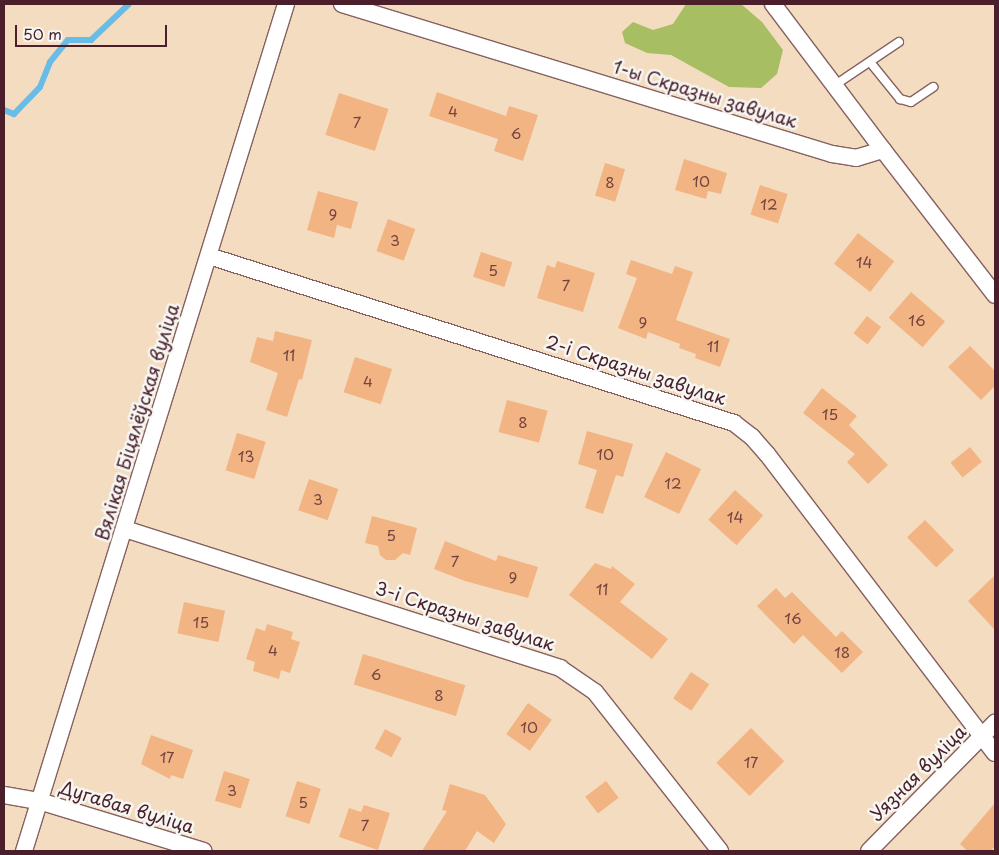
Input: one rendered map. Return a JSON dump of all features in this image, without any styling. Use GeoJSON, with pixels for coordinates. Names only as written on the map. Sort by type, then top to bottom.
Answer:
{"type":"FeatureCollection","features":[{"type":"Feature","properties":{"kind":"street","name":"Вялікая Біцялёўская вуліца"},"geometry":{"type":"LineString","coordinates":[[24,851],[286,4]]}},
{"type":"Feature","properties":{"kind":"street","name":"1-ы Скразны завулак"},"geometry":{"type":"LineString","coordinates":[[342,4],[832,154],[856,158],[883,150]]}},
{"type":"Feature","properties":{"kind":"street"},"geometry":{"type":"LineString","coordinates":[[773,4],[995,295]]}},
{"type":"Feature","properties":{"kind":"street","name":"2-і Скразны завулак"},"geometry":{"type":"LineString","coordinates":[[209,256],[734,423],[752,437],[767,454],[995,753]]}},
{"type":"Feature","properties":{"kind":"street","name":"3-і Скразны завулак"},"geometry":{"type":"LineString","coordinates":[[125,529],[560,668],[595,692],[720,851]]}},
{"type":"Feature","properties":{"kind":"street","name":"Уязная вуліца"},"geometry":{"type":"LineString","coordinates":[[869,851],[995,724]]}},
{"type":"Feature","properties":{"kind":"street","name":"Дугавая вуліца"},"geometry":{"type":"LineString","coordinates":[[4,795],[39,801],[204,851]]}},
{"type":"Feature","properties":{"kind":"lane"},"geometry":{"type":"LineString","coordinates":[[835,85],[899,42]]}},
{"type":"Feature","properties":{"kind":"lane"},"geometry":{"type":"LineString","coordinates":[[870,62],[900,99],[910,102],[933,87]]}},
{"type":"Feature","properties":{"kind":"green space"},"geometry":{"type":"Polygon","coordinates":[[[686,4],[741,4],[762,22],[783,50],[777,74],[761,88],[729,87],[671,55],[647,53],[625,43],[622,32],[633,22],[653,30],[673,24],[686,4]]]}},
{"type":"Feature","properties":{"kind":"building"},"geometry":{"type":"Polygon","coordinates":[[[437,92],[506,116],[509,106],[538,115],[523,161],[494,151],[498,139],[429,116],[437,92]]]}},
{"type":"Feature","properties":{"kind":"building"},"geometry":{"type":"Polygon","coordinates":[[[339,93],[388,109],[375,151],[325,135],[339,93]]]}},
{"type":"Feature","properties":{"kind":"building"},"geometry":{"type":"Polygon","coordinates":[[[684,159],[727,173],[721,194],[708,191],[706,199],[675,190],[684,159]]]}},
{"type":"Feature","properties":{"kind":"building"},"geometry":{"type":"Polygon","coordinates":[[[605,163],[625,169],[615,202],[595,196],[605,163]]]}},
{"type":"Feature","properties":{"kind":"building"},"geometry":{"type":"Polygon","coordinates":[[[760,185],[788,194],[778,223],[750,214],[760,185]]]}},
{"type":"Feature","properties":{"kind":"building"},"geometry":{"type":"Polygon","coordinates":[[[318,191],[358,202],[351,229],[337,225],[334,238],[307,230],[318,191]]]}},
{"type":"Feature","properties":{"kind":"building"},"geometry":{"type":"Polygon","coordinates":[[[388,219],[415,229],[404,261],[376,251],[388,219]]]}},
{"type":"Feature","properties":{"kind":"building"},"geometry":{"type":"Polygon","coordinates":[[[858,233],[894,261],[870,292],[834,264],[858,233]]]}},
{"type":"Feature","properties":{"kind":"building"},"geometry":{"type":"Polygon","coordinates":[[[481,252],[512,262],[504,287],[473,277],[481,252]]]}},
{"type":"Feature","properties":{"kind":"building"},"geometry":{"type":"Polygon","coordinates":[[[631,260],[672,274],[675,266],[693,272],[676,320],[730,339],[720,367],[695,358],[696,354],[679,348],[680,344],[648,332],[646,339],[618,328],[637,278],[626,274],[631,260]]]}},
{"type":"Feature","properties":{"kind":"building"},"geometry":{"type":"Polygon","coordinates":[[[557,261],[595,273],[583,312],[537,298],[547,265],[555,268],[557,261]]]}},
{"type":"Feature","properties":{"kind":"building"},"geometry":{"type":"Polygon","coordinates":[[[911,292],[945,322],[923,347],[889,318],[911,292]]]}},
{"type":"Feature","properties":{"kind":"building"},"geometry":{"type":"Polygon","coordinates":[[[867,316],[881,327],[868,344],[853,333],[867,316]]]}},
{"type":"Feature","properties":{"kind":"building"},"geometry":{"type":"Polygon","coordinates":[[[275,331],[312,340],[302,380],[299,379],[287,417],[266,410],[278,373],[250,362],[257,337],[273,341],[275,331]]]}},
{"type":"Feature","properties":{"kind":"building"},"geometry":{"type":"Polygon","coordinates":[[[970,346],[995,371],[995,386],[981,400],[948,367],[970,346]]]}},
{"type":"Feature","properties":{"kind":"building"},"geometry":{"type":"Polygon","coordinates":[[[355,357],[392,369],[381,404],[344,392],[355,357]]]}},
{"type":"Feature","properties":{"kind":"building"},"geometry":{"type":"Polygon","coordinates":[[[822,388],[857,416],[849,425],[888,465],[868,484],[847,462],[855,454],[803,413],[822,388]]]}},
{"type":"Feature","properties":{"kind":"building"},"geometry":{"type":"Polygon","coordinates":[[[507,400],[548,411],[539,443],[498,432],[507,400]]]}},
{"type":"Feature","properties":{"kind":"building"},"geometry":{"type":"Polygon","coordinates":[[[587,431],[633,444],[623,477],[616,475],[603,514],[585,508],[597,470],[578,464],[587,431]]]}},
{"type":"Feature","properties":{"kind":"building"},"geometry":{"type":"Polygon","coordinates":[[[237,433],[266,442],[254,479],[226,470],[237,433]]]}},
{"type":"Feature","properties":{"kind":"building"},"geometry":{"type":"Polygon","coordinates":[[[970,447],[982,462],[963,477],[951,463],[970,447]]]}},
{"type":"Feature","properties":{"kind":"building"},"geometry":{"type":"Polygon","coordinates":[[[666,452],[701,469],[679,514],[644,497],[666,452]]]}},
{"type":"Feature","properties":{"kind":"building"},"geometry":{"type":"Polygon","coordinates":[[[309,479],[338,489],[328,520],[298,510],[309,479]]]}},
{"type":"Feature","properties":{"kind":"building"},"geometry":{"type":"Polygon","coordinates":[[[735,490],[763,515],[736,545],[708,520],[735,490]]]}},
{"type":"Feature","properties":{"kind":"building"},"geometry":{"type":"Polygon","coordinates":[[[372,516],[417,528],[410,555],[403,553],[395,560],[386,560],[380,555],[378,546],[365,543],[372,516]]]}},
{"type":"Feature","properties":{"kind":"building"},"geometry":{"type":"Polygon","coordinates":[[[925,520],[954,550],[936,568],[907,537],[925,520]]]}},
{"type":"Feature","properties":{"kind":"building"},"geometry":{"type":"Polygon","coordinates":[[[445,541],[496,561],[498,555],[538,567],[528,598],[465,581],[434,569],[445,541]]]}},
{"type":"Feature","properties":{"kind":"building"},"geometry":{"type":"Polygon","coordinates":[[[595,563],[611,569],[612,566],[635,584],[620,602],[668,639],[652,659],[569,595],[595,563]]]}},
{"type":"Feature","properties":{"kind":"building"},"geometry":{"type":"Polygon","coordinates":[[[995,575],[995,630],[968,601],[995,575]]]}},
{"type":"Feature","properties":{"kind":"building"},"geometry":{"type":"Polygon","coordinates":[[[776,588],[785,598],[792,592],[836,637],[842,631],[863,652],[842,673],[803,635],[794,644],[757,606],[776,588]]]}},
{"type":"Feature","properties":{"kind":"building"},"geometry":{"type":"Polygon","coordinates":[[[184,602],[225,611],[218,642],[177,633],[184,602]]]}},
{"type":"Feature","properties":{"kind":"building"},"geometry":{"type":"Polygon","coordinates":[[[267,624],[293,632],[291,639],[300,642],[290,673],[281,670],[279,679],[253,671],[255,662],[246,659],[256,628],[265,631],[267,624]]]}},
{"type":"Feature","properties":{"kind":"building"},"geometry":{"type":"Polygon","coordinates":[[[363,654],[465,685],[456,716],[354,685],[363,654]]]}},
{"type":"Feature","properties":{"kind":"building"},"geometry":{"type":"Polygon","coordinates":[[[691,672],[709,684],[691,711],[673,699],[691,672]]]}},
{"type":"Feature","properties":{"kind":"building"},"geometry":{"type":"Polygon","coordinates":[[[528,703],[552,720],[530,751],[506,734],[528,703]]]}},
{"type":"Feature","properties":{"kind":"building"},"geometry":{"type":"Polygon","coordinates":[[[751,728],[784,761],[750,796],[716,763],[751,728]]]}},
{"type":"Feature","properties":{"kind":"building"},"geometry":{"type":"Polygon","coordinates":[[[385,729],[402,738],[391,757],[375,748],[385,729]]]}},
{"type":"Feature","properties":{"kind":"building"},"geometry":{"type":"Polygon","coordinates":[[[151,735],[193,750],[183,779],[171,775],[170,779],[141,764],[151,735]]]}},
{"type":"Feature","properties":{"kind":"building"},"geometry":{"type":"Polygon","coordinates":[[[224,771],[250,779],[241,809],[215,801],[224,771]]]}},
{"type":"Feature","properties":{"kind":"building"},"geometry":{"type":"Polygon","coordinates":[[[297,781],[321,789],[309,824],[286,816],[297,781]]]}},
{"type":"Feature","properties":{"kind":"building"},"geometry":{"type":"Polygon","coordinates":[[[606,781],[619,798],[598,813],[585,797],[606,781]]]}},
{"type":"Feature","properties":{"kind":"building"},"geometry":{"type":"Polygon","coordinates":[[[450,784],[485,795],[506,824],[494,843],[477,831],[465,851],[422,851],[447,811],[442,810],[450,784]]]}},
{"type":"Feature","properties":{"kind":"building"},"geometry":{"type":"Polygon","coordinates":[[[995,803],[995,846],[991,851],[967,851],[960,844],[995,803]]]}},
{"type":"Feature","properties":{"kind":"building"},"geometry":{"type":"Polygon","coordinates":[[[364,805],[390,813],[378,850],[339,837],[349,808],[361,812],[364,805]]]}},
{"type":"Feature","properties":{"kind":"waterway"},"geometry":{"type":"LineString","coordinates":[[4,110],[14,114],[40,87],[50,62],[68,40],[91,40],[129,4]]}}]}
